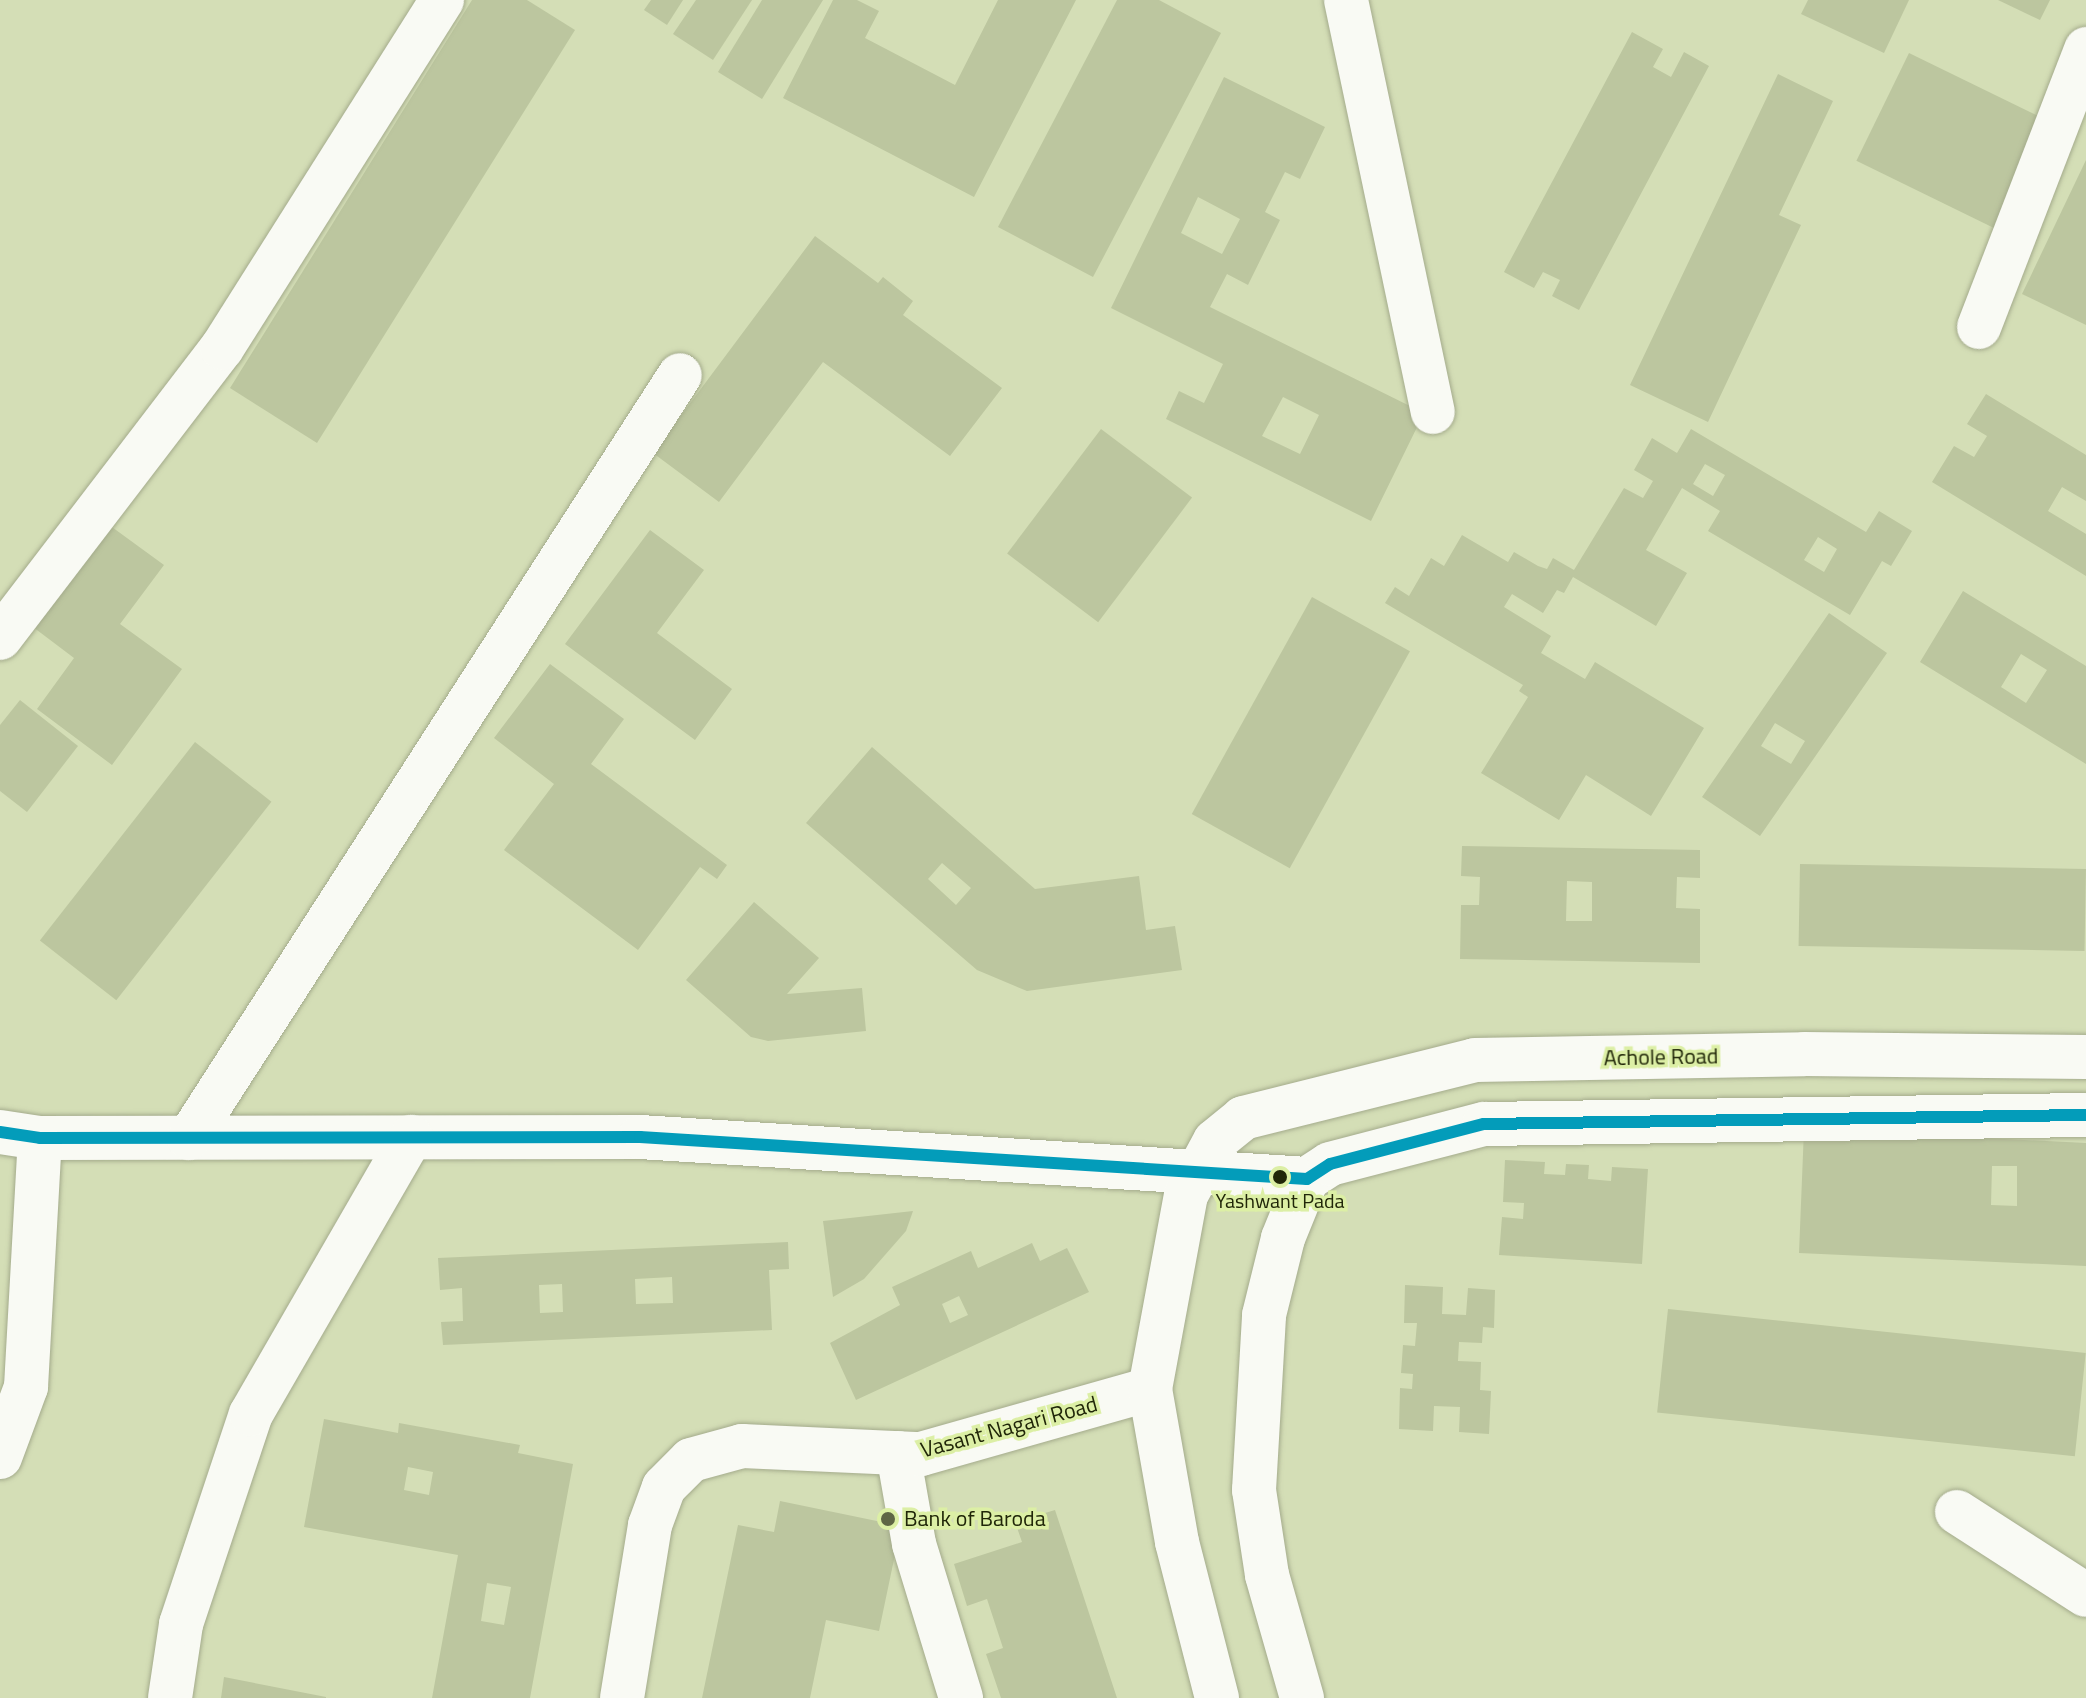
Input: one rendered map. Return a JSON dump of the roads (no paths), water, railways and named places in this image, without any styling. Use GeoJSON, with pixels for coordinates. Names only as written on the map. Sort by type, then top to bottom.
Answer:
{"type":"FeatureCollection","features":[{"type":"Feature","properties":{"kind":"street"},"geometry":{"type":"LineString","coordinates":[[0,638],[222,348],[442,0]]}},
{"type":"Feature","properties":{"kind":"street"},"geometry":{"type":"LineString","coordinates":[[1346,0],[1433,412]]}},
{"type":"Feature","properties":{"kind":"street"},"geometry":{"type":"LineString","coordinates":[[1979,327],[2086,49]]}},
{"type":"Feature","properties":{"kind":"street"},"geometry":{"type":"LineString","coordinates":[[189,1138],[680,375]]}},
{"type":"Feature","properties":{"kind":"street","name":"Achole Road"},"geometry":{"type":"LineString","coordinates":[[1194,1171],[1215,1141],[1243,1118],[1475,1060],[2086,1057]]}},
{"type":"Feature","properties":{"kind":"street"},"geometry":{"type":"LineString","coordinates":[[1302,1698],[1267,1575],[1254,1490],[1264,1315],[1283,1238],[1307,1179],[1330,1164],[1484,1124],[2086,1115]]}},
{"type":"Feature","properties":{"kind":"street"},"geometry":{"type":"LineString","coordinates":[[0,1457],[26,1387],[20,1135],[189,1138],[640,1137],[1307,1179]]}},
{"type":"Feature","properties":{"kind":"street"},"geometry":{"type":"LineString","coordinates":[[170,1698],[181,1624],[251,1414],[411,1137]]}},
{"type":"Feature","properties":{"kind":"street"},"geometry":{"type":"LineString","coordinates":[[1194,1171],[1170,1261],[1150,1389],[1177,1542],[1217,1698]]}},
{"type":"Feature","properties":{"kind":"street","name":"Vasant Nagari Road"},"geometry":{"type":"LineString","coordinates":[[622,1698],[650,1525],[664,1487],[691,1460],[742,1446],[921,1454],[1150,1389]]}},
{"type":"Feature","properties":{"kind":"street"},"geometry":{"type":"LineString","coordinates":[[898,1453],[914,1544],[961,1698]]}},
{"type":"Feature","properties":{"kind":"street"},"geometry":{"type":"LineString","coordinates":[[1957,1512],[2086,1595]]}},
{"type":"Feature","properties":{"kind":"place","name":"Yashwant Pada"},"geometry":{"type":"Point","coordinates":[1280,1177]}},
{"type":"Feature","properties":{"kind":"place","name":"Bank of Baroda"},"geometry":{"type":"Point","coordinates":[888,1519]}}]}
